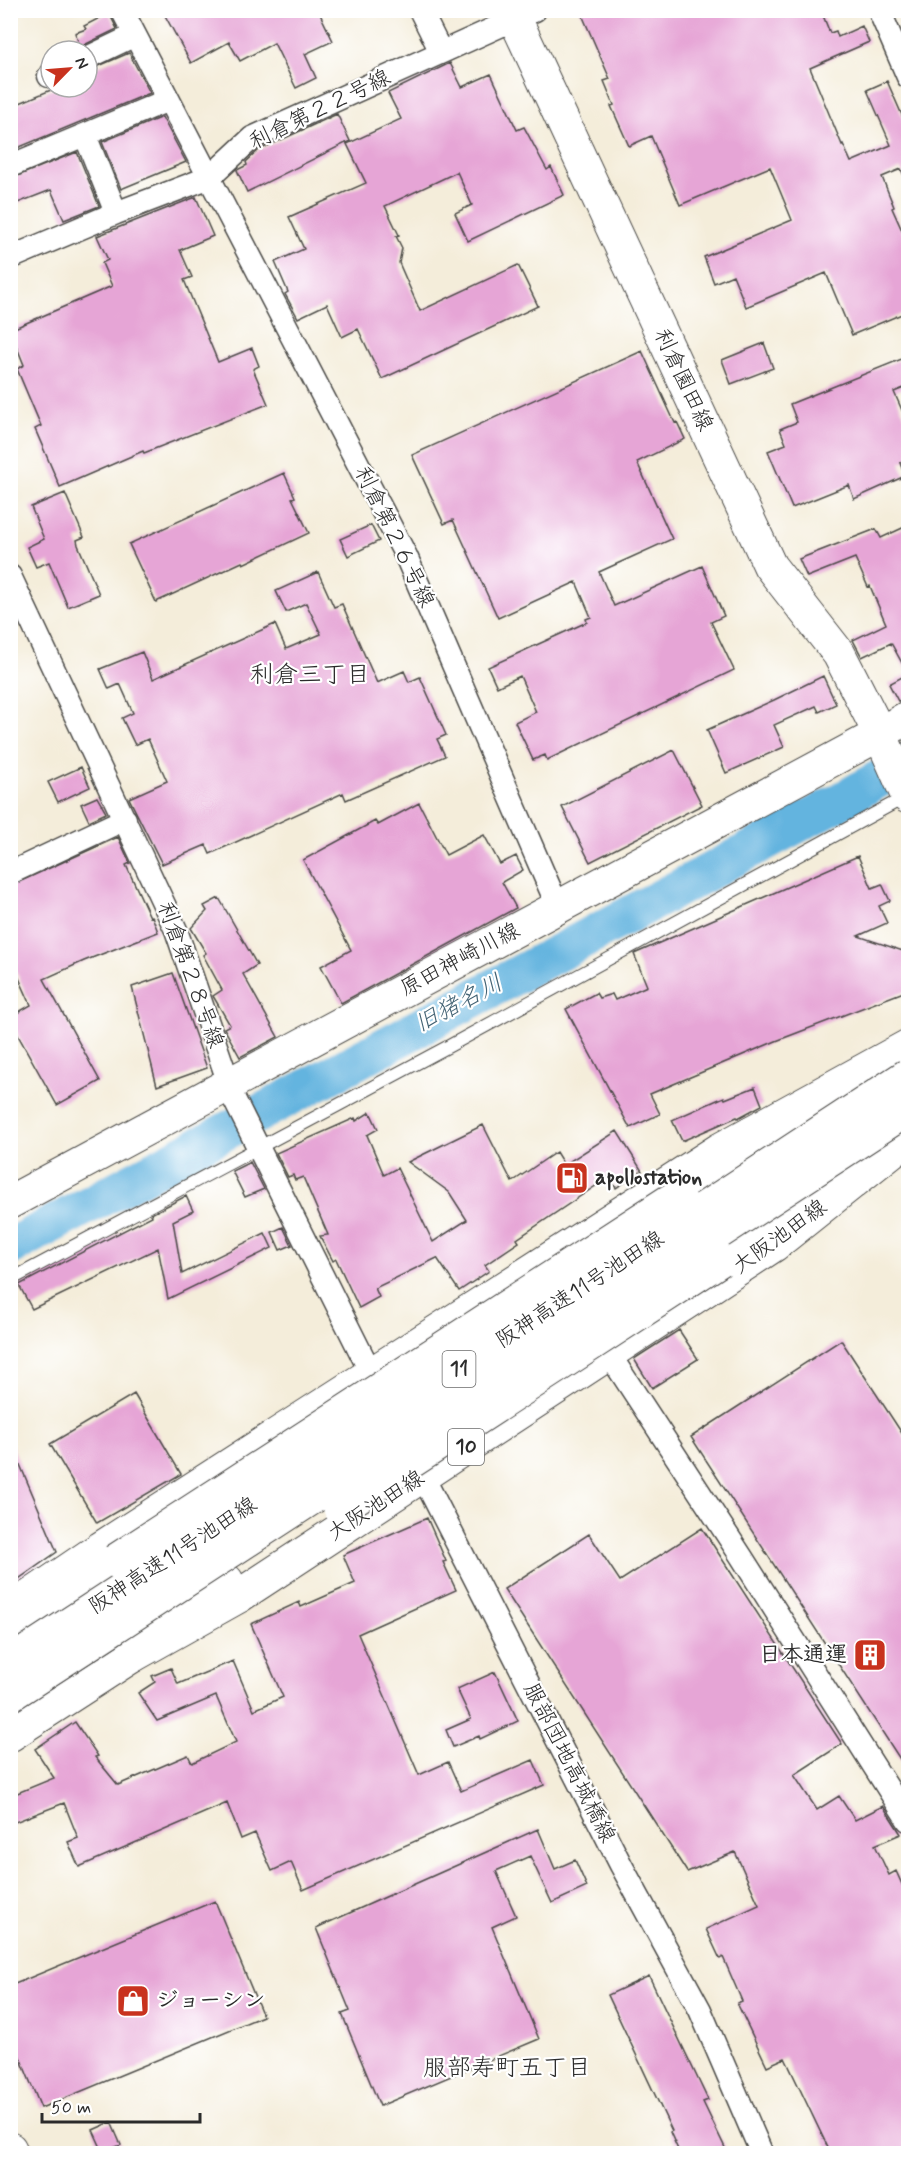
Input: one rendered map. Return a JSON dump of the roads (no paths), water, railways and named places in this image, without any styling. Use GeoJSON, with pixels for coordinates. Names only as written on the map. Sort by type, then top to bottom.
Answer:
{"type":"FeatureCollection","features":[{"type":"Feature","properties":{"kind":"main road","name":"利倉園田線"},"geometry":{"type":"LineString","coordinates":[[520,13],[770,566],[839,654],[907,793]]}},
{"type":"Feature","properties":{"kind":"main road","name":"原田神崎川線"},"geometry":{"type":"LineString","coordinates":[[10,1202],[232,1093],[558,907],[884,743],[909,717]]}},
{"type":"Feature","properties":{"kind":"main road"},"geometry":{"type":"LineString","coordinates":[[10,1610],[101,1548],[719,1150],[909,1047]]}},
{"type":"Feature","properties":{"kind":"main road"},"geometry":{"type":"LineString","coordinates":[[10,1630],[679,1195],[730,1165],[782,1141],[909,1066]]}},
{"type":"Feature","properties":{"kind":"main road","name":"阪神高速11号池田線"},"geometry":{"type":"LineString","coordinates":[[10,1663],[909,1075]]}},
{"type":"Feature","properties":{"kind":"main road","name":"阪神高速11号池田線"},"geometry":{"type":"LineString","coordinates":[[10,1695],[909,1109]]}},
{"type":"Feature","properties":{"kind":"main road","name":"11"},"geometry":{"type":"LineString","coordinates":[[132,1656],[227,1581],[720,1260],[831,1181],[909,1119]]}},
{"type":"Feature","properties":{"kind":"main road","name":"大阪池田線"},"geometry":{"type":"LineString","coordinates":[[10,1735],[132,1656],[239,1596],[774,1245],[909,1138]]}},
{"type":"Feature","properties":{"kind":"main road"},"geometry":{"type":"LineString","coordinates":[[10,2149],[12,2154]]}},
{"type":"Feature","properties":{"kind":"street","name":"利倉第２６号線"},"geometry":{"type":"LineString","coordinates":[[122,10],[406,556],[558,907]]}},
{"type":"Feature","properties":{"kind":"street"},"geometry":{"type":"LineString","coordinates":[[420,10],[441,52]]}},
{"type":"Feature","properties":{"kind":"street"},"geometry":{"type":"LineString","coordinates":[[879,10],[909,77]]}},
{"type":"Feature","properties":{"kind":"street","name":"利倉第２２号線"},"geometry":{"type":"LineString","coordinates":[[10,258],[116,213],[210,177],[252,138],[441,52],[520,13]]}},
{"type":"Feature","properties":{"kind":"street"},"geometry":{"type":"LineString","coordinates":[[99,52],[135,35]]}},
{"type":"Feature","properties":{"kind":"street"},"geometry":{"type":"LineString","coordinates":[[10,166],[161,103]]}},
{"type":"Feature","properties":{"kind":"street"},"geometry":{"type":"LineString","coordinates":[[85,135],[116,213]]}},
{"type":"Feature","properties":{"kind":"street","name":"利倉第２８号線"},"geometry":{"type":"LineString","coordinates":[[10,576],[176,930],[232,1093],[371,1374]]}},
{"type":"Feature","properties":{"kind":"street"},"geometry":{"type":"LineString","coordinates":[[10,873],[125,819]]}},
{"type":"Feature","properties":{"kind":"street"},"geometry":{"type":"LineString","coordinates":[[609,1354],[909,1820]]}},
{"type":"Feature","properties":{"kind":"street","name":"服部団地高城橋線"},"geometry":{"type":"LineString","coordinates":[[371,1374],[621,1865],[700,2010],[762,2154]]}},
{"type":"Feature","properties":{"kind":"lane"},"geometry":{"type":"LineString","coordinates":[[10,1280],[257,1141],[461,1039],[907,793]]}},
{"type":"Feature","properties":{"kind":"waterway","name":"旧猪名川"},"geometry":{"type":"LineString","coordinates":[[10,1247],[843,800],[908,762]]}},
{"type":"Feature","properties":{"kind":"place","name":"apollostation"},"geometry":{"type":"Point","coordinates":[572,1178]}},
{"type":"Feature","properties":{"kind":"place","name":"日本通運"},"geometry":{"type":"Point","coordinates":[870,1655]}},
{"type":"Feature","properties":{"kind":"place","name":"ジョーシン"},"geometry":{"type":"Point","coordinates":[133,2001]}},
{"type":"Feature","properties":{"kind":"district","name":"利倉三丁目"},"geometry":{"type":"Point","coordinates":[310,675]}},
{"type":"Feature","properties":{"kind":"district","name":"服部寿町五丁目"},"geometry":{"type":"Point","coordinates":[507,2068]}}]}
